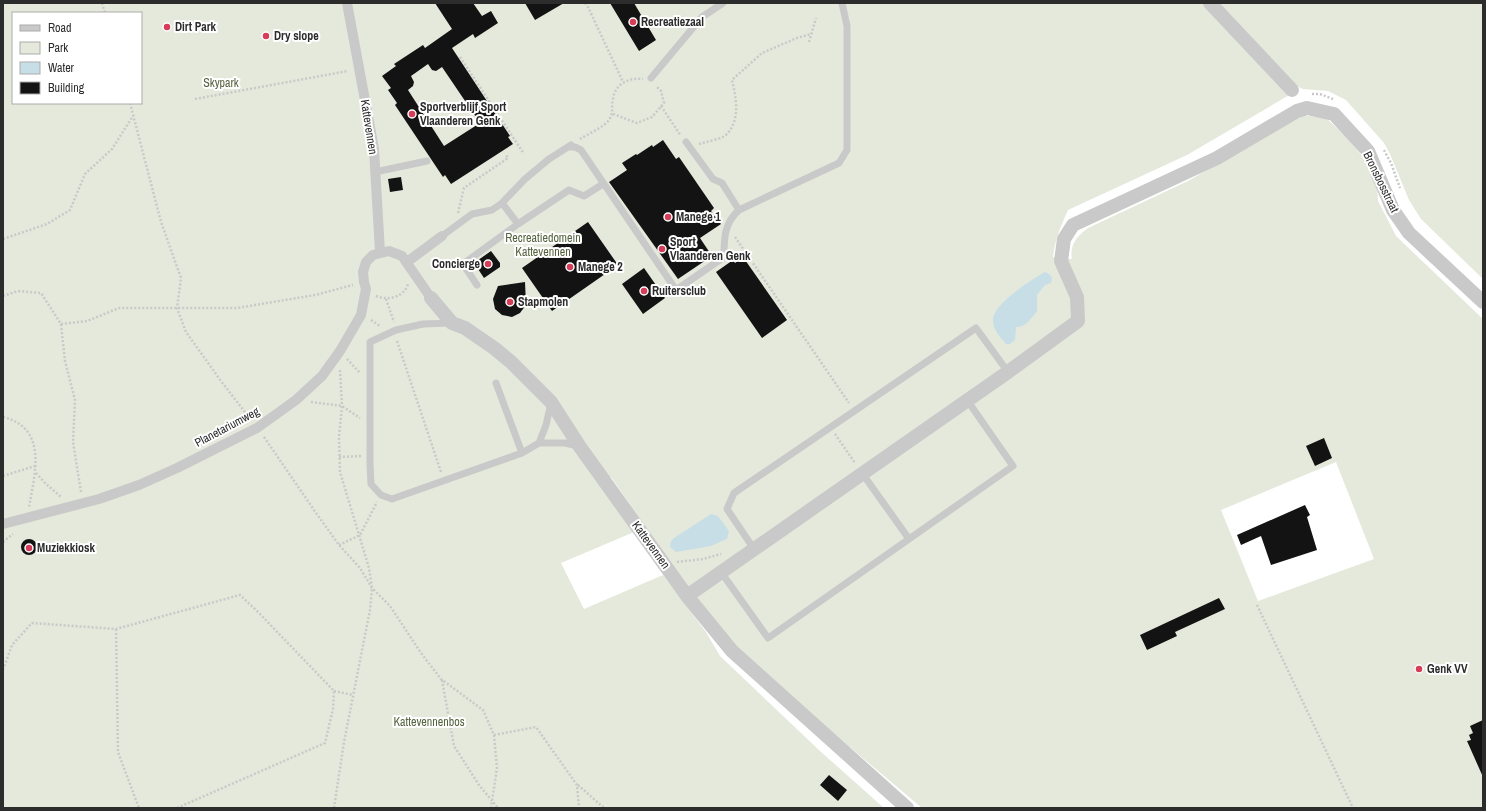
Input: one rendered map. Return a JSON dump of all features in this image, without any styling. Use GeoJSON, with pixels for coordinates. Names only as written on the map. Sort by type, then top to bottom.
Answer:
{"type":"FeatureCollection","features":[{"type":"Feature","properties":{"kind":"street","name":"Kattevennen"},"geometry":{"type":"LineString","coordinates":[[347,3],[374,149],[380,252]]}},
{"type":"Feature","properties":{"kind":"street"},"geometry":{"type":"LineString","coordinates":[[1210,3],[1292,90]]}},
{"type":"Feature","properties":{"kind":"street","name":"Bronsbosstraat"},"geometry":{"type":"LineString","coordinates":[[1008,372],[1078,320],[1077,297],[1061,261],[1064,239],[1073,226],[1217,158],[1297,111],[1307,108],[1334,114],[1368,151],[1393,210],[1409,233],[1483,302]]}},
{"type":"Feature","properties":{"kind":"street"},"geometry":{"type":"LineString","coordinates":[[380,252],[396,252],[402,256],[409,266],[442,236]]}},
{"type":"Feature","properties":{"kind":"street","name":"Planetariumweg"},"geometry":{"type":"LineString","coordinates":[[3,524],[99,499],[139,485],[258,428],[296,400],[322,376],[340,351],[361,315],[365,285],[363,272],[366,262],[372,255],[380,252]]}},
{"type":"Feature","properties":{"kind":"street","name":"Kattevennen"},"geometry":{"type":"LineString","coordinates":[[409,266],[431,298],[452,323],[465,328],[494,348],[511,362],[551,402],[580,447],[687,596],[732,651],[908,808]]}},
{"type":"Feature","properties":{"kind":"street"},"geometry":{"type":"LineString","coordinates":[[687,596],[1008,372]]}},
{"type":"Feature","properties":{"kind":"lane"},"geometry":{"type":"LineString","coordinates":[[651,79],[702,17],[723,3]]}},
{"type":"Feature","properties":{"kind":"lane"},"geometry":{"type":"LineString","coordinates":[[442,236],[472,214],[492,210],[502,203],[525,179],[549,159],[569,146],[575,147],[581,150],[676,290],[724,257],[724,235],[732,216],[739,210],[839,163],[847,150],[847,26],[842,3]]}},
{"type":"Feature","properties":{"kind":"lane"},"geometry":{"type":"LineString","coordinates":[[689,145],[713,179],[722,182],[739,210]]}},
{"type":"Feature","properties":{"kind":"lane"},"geometry":{"type":"LineString","coordinates":[[375,172],[427,160]]}},
{"type":"Feature","properties":{"kind":"lane"},"geometry":{"type":"LineString","coordinates":[[476,285],[463,264],[568,190],[584,196],[603,184]]}},
{"type":"Feature","properties":{"kind":"lane"},"geometry":{"type":"LineString","coordinates":[[502,203],[518,224]]}},
{"type":"Feature","properties":{"kind":"lane"},"geometry":{"type":"LineString","coordinates":[[452,323],[423,324],[394,331],[370,342],[371,484],[381,495],[392,498],[444,481],[522,453],[539,443],[564,443],[580,447]]}},
{"type":"Feature","properties":{"kind":"lane"},"geometry":{"type":"LineString","coordinates":[[754,549],[727,509],[734,494],[976,328],[1008,372]]}},
{"type":"Feature","properties":{"kind":"lane"},"geometry":{"type":"LineString","coordinates":[[496,383],[522,453]]}},
{"type":"Feature","properties":{"kind":"lane"},"geometry":{"type":"LineString","coordinates":[[721,572],[768,638],[1013,466],[967,400]]}},
{"type":"Feature","properties":{"kind":"lane"},"geometry":{"type":"LineString","coordinates":[[539,443],[546,425],[551,402]]}},
{"type":"Feature","properties":{"kind":"lane"},"geometry":{"type":"LineString","coordinates":[[862,474],[909,539]]}},
{"type":"Feature","properties":{"kind":"path"},"geometry":{"type":"LineString","coordinates":[[585,3],[623,82]]}},
{"type":"Feature","properties":{"kind":"path"},"geometry":{"type":"LineString","coordinates":[[809,42],[816,18]]}},
{"type":"Feature","properties":{"kind":"path"},"geometry":{"type":"LineString","coordinates":[[661,106],[671,123],[689,145],[726,135],[734,121],[737,101],[732,80],[762,53],[797,38],[811,34]]}},
{"type":"Feature","properties":{"kind":"path"},"geometry":{"type":"LineString","coordinates":[[460,57],[524,154]]}},
{"type":"Feature","properties":{"kind":"path"},"geometry":{"type":"LineString","coordinates":[[195,99],[358,69]]}},
{"type":"Feature","properties":{"kind":"path"},"geometry":{"type":"LineString","coordinates":[[569,146],[607,122],[613,114],[613,99],[616,88],[623,82],[637,78],[651,79],[661,91],[664,103],[652,117],[637,123],[613,114]]}},
{"type":"Feature","properties":{"kind":"path"},"geometry":{"type":"LineString","coordinates":[[130,104],[161,222],[181,278],[177,308],[186,332],[221,381],[258,428],[339,544],[360,568],[372,588],[390,606],[441,680],[483,710],[494,735],[498,768],[491,808]]}},
{"type":"Feature","properties":{"kind":"path"},"geometry":{"type":"LineString","coordinates":[[3,239],[47,224],[70,210],[84,174],[112,149],[133,116]]}},
{"type":"Feature","properties":{"kind":"path"},"geometry":{"type":"LineString","coordinates":[[454,227],[464,188],[508,158],[506,155]]}},
{"type":"Feature","properties":{"kind":"path"},"geometry":{"type":"LineString","coordinates":[[728,227],[854,411]]}},
{"type":"Feature","properties":{"kind":"path"},"geometry":{"type":"LineString","coordinates":[[61,324],[88,320],[119,308],[237,308],[365,285],[374,295],[386,299],[402,294],[407,288],[409,266]]}},
{"type":"Feature","properties":{"kind":"path"},"geometry":{"type":"LineString","coordinates":[[3,296],[18,291],[41,293],[61,324],[65,361],[75,400],[74,442],[83,503]]}},
{"type":"Feature","properties":{"kind":"path"},"geometry":{"type":"LineString","coordinates":[[386,299],[406,371],[444,481]]}},
{"type":"Feature","properties":{"kind":"path"},"geometry":{"type":"LineString","coordinates":[[361,315],[394,331]]}},
{"type":"Feature","properties":{"kind":"path"},"geometry":{"type":"LineString","coordinates":[[340,351],[370,383]]}},
{"type":"Feature","properties":{"kind":"path"},"geometry":{"type":"LineString","coordinates":[[334,808],[344,742],[370,610],[372,588],[369,568],[360,535],[340,472],[339,437],[342,406],[340,351]]}},
{"type":"Feature","properties":{"kind":"path"},"geometry":{"type":"LineString","coordinates":[[296,400],[342,406],[370,424]]}},
{"type":"Feature","properties":{"kind":"path"},"geometry":{"type":"LineString","coordinates":[[3,417],[12,419],[24,427],[32,438],[36,450],[36,466],[27,517]]}},
{"type":"Feature","properties":{"kind":"path"},"geometry":{"type":"LineString","coordinates":[[830,428],[862,474]]}},
{"type":"Feature","properties":{"kind":"path"},"geometry":{"type":"LineString","coordinates":[[339,457],[370,456]]}},
{"type":"Feature","properties":{"kind":"path"},"geometry":{"type":"LineString","coordinates":[[3,476],[36,466]]}},
{"type":"Feature","properties":{"kind":"path"},"geometry":{"type":"LineString","coordinates":[[35,472],[45,484],[72,506]]}},
{"type":"Feature","properties":{"kind":"path"},"geometry":{"type":"LineString","coordinates":[[339,544],[360,535],[381,495]]}},
{"type":"Feature","properties":{"kind":"path"},"geometry":{"type":"LineString","coordinates":[[3,670],[12,646],[32,623],[116,629],[240,595],[334,691],[353,694]]}},
{"type":"Feature","properties":{"kind":"path"},"geometry":{"type":"LineString","coordinates":[[1257,605],[1353,808]]}},
{"type":"Feature","properties":{"kind":"path"},"geometry":{"type":"LineString","coordinates":[[116,629],[118,752],[140,808]]}},
{"type":"Feature","properties":{"kind":"path"},"geometry":{"type":"LineString","coordinates":[[441,680],[454,746],[479,785],[498,808]]}},
{"type":"Feature","properties":{"kind":"path"},"geometry":{"type":"LineString","coordinates":[[178,808],[325,743],[333,709],[334,691]]}},
{"type":"Feature","properties":{"kind":"path"},"geometry":{"type":"LineString","coordinates":[[494,735],[536,727],[577,785],[604,808]]}},
{"type":"Feature","properties":{"kind":"path"},"geometry":{"type":"LineString","coordinates":[[577,785],[580,808]]}},
{"type":"Feature","properties":{"kind":"green space"},"geometry":{"type":"Polygon","coordinates":[[[3,3],[1203,3],[1291,94],[1187,155],[1068,210],[1057,238],[1053,257],[1072,259],[1071,254],[1075,241],[1088,228],[1188,181],[1301,116],[1326,118],[1347,137],[1370,166],[1377,184],[1378,201],[1396,236],[1483,319],[1483,808],[922,808],[749,662],[696,599],[611,477],[601,482],[634,532],[561,563],[584,609],[663,575],[706,632],[720,656],[820,751],[884,808],[3,808],[3,3]],[[1336,462],[1221,510],[1258,601],[1374,559],[1336,462]]]}},
{"type":"Feature","properties":{"kind":"green space"},"geometry":{"type":"Polygon","coordinates":[[[1215,3],[1483,3],[1483,279],[1421,219],[1409,200],[1384,143],[1346,100],[1328,91],[1303,89],[1292,84],[1215,3]]]}},
{"type":"Feature","properties":{"kind":"water"},"geometry":{"type":"Polygon","coordinates":[[[1045,272],[1052,278],[1051,283],[1045,285],[1037,295],[1037,311],[1026,324],[1016,327],[1015,340],[1010,344],[1006,344],[994,327],[994,314],[999,307],[1014,293],[1031,280],[1045,272]]]}},
{"type":"Feature","properties":{"kind":"water"},"geometry":{"type":"Polygon","coordinates":[[[711,514],[718,516],[729,531],[727,539],[711,546],[676,552],[670,547],[671,541],[674,538],[711,514]]]}},
{"type":"Feature","properties":{"kind":"building","name":"Sportverblijf Sport Vlaanderen Genk"},"geometry":{"type":"Polygon","coordinates":[[[435,3],[473,3],[482,16],[491,11],[498,23],[475,38],[473,34],[452,48],[510,136],[508,137],[513,144],[451,184],[445,175],[443,177],[395,105],[397,103],[388,90],[391,88],[382,76],[396,66],[394,64],[423,45],[425,48],[452,29],[435,3]],[[428,64],[411,76],[414,82],[413,86],[408,90],[444,146],[480,123],[442,67],[436,71],[432,70],[428,64]]]}},
{"type":"Feature","properties":{"kind":"building"},"geometry":{"type":"Polygon","coordinates":[[[525,3],[564,3],[535,20],[525,3]]]}},
{"type":"Feature","properties":{"kind":"building","name":"Recreatiezaal"},"geometry":{"type":"Polygon","coordinates":[[[610,3],[634,3],[656,40],[639,51],[610,3]]]}},
{"type":"Feature","properties":{"kind":"building","name":"Manege 1"},"geometry":{"type":"Polygon","coordinates":[[[663,140],[676,159],[679,157],[714,208],[711,211],[721,224],[700,238],[712,256],[678,279],[609,182],[627,170],[622,163],[652,145],[653,147],[663,140]]]}},
{"type":"Feature","properties":{"kind":"building"},"geometry":{"type":"Polygon","coordinates":[[[401,177],[403,190],[390,192],[388,179],[401,177]]]}},
{"type":"Feature","properties":{"kind":"building","name":"Manege 2"},"geometry":{"type":"Polygon","coordinates":[[[588,222],[618,265],[552,311],[522,268],[588,222]]]}},
{"type":"Feature","properties":{"kind":"building","name":"Concierge"},"geometry":{"type":"Polygon","coordinates":[[[491,251],[500,263],[500,267],[484,278],[474,263],[491,251]]]}},
{"type":"Feature","properties":{"kind":"building"},"geometry":{"type":"Polygon","coordinates":[[[743,257],[787,320],[762,338],[716,272],[733,260],[735,263],[743,257]]]}},
{"type":"Feature","properties":{"kind":"building","name":"Ruitersclub"},"geometry":{"type":"Polygon","coordinates":[[[644,268],[665,298],[643,314],[622,284],[644,268]]]}},
{"type":"Feature","properties":{"kind":"building","name":"Stapmolen"},"geometry":{"type":"Polygon","coordinates":[[[525,282],[526,305],[520,313],[512,317],[502,315],[495,309],[493,299],[498,286],[525,282]]]}},
{"type":"Feature","properties":{"kind":"building"},"geometry":{"type":"Polygon","coordinates":[[[1324,438],[1332,458],[1315,466],[1306,446],[1324,438]]]}},
{"type":"Feature","properties":{"kind":"building"},"geometry":{"type":"Polygon","coordinates":[[[1305,505],[1310,515],[1307,517],[1317,550],[1271,565],[1261,536],[1241,545],[1237,535],[1305,505]]]}},
{"type":"Feature","properties":{"kind":"building","name":"Muziekkiosk"},"geometry":{"type":"Polygon","coordinates":[[[29,539],[36,544],[37,547],[32,554],[29,555],[22,550],[21,547],[26,540],[29,539]]]}},
{"type":"Feature","properties":{"kind":"building"},"geometry":{"type":"Polygon","coordinates":[[[1219,598],[1225,609],[1175,632],[1177,636],[1147,650],[1140,635],[1219,598]]]}},
{"type":"Feature","properties":{"kind":"building"},"geometry":{"type":"Polygon","coordinates":[[[1483,720],[1483,777],[1467,741],[1471,740],[1469,735],[1473,733],[1470,726],[1483,720]]]}},
{"type":"Feature","properties":{"kind":"building"},"geometry":{"type":"Polygon","coordinates":[[[829,775],[847,790],[838,801],[820,785],[829,775]]]}},
{"type":"Feature","properties":{"kind":"place","name":"Recreatiezaal"},"geometry":{"type":"Point","coordinates":[633,22]}},
{"type":"Feature","properties":{"kind":"place","name":"Dirt Park"},"geometry":{"type":"Point","coordinates":[167,27]}},
{"type":"Feature","properties":{"kind":"place","name":"Dry slope"},"geometry":{"type":"Point","coordinates":[266,36]}},
{"type":"Feature","properties":{"kind":"place","name":"Sportverblijf Sport Vlaanderen Genk"},"geometry":{"type":"Point","coordinates":[412,114]}},
{"type":"Feature","properties":{"kind":"place","name":"Manege 1"},"geometry":{"type":"Point","coordinates":[668,217]}},
{"type":"Feature","properties":{"kind":"place","name":"Sport Vlaanderen Genk"},"geometry":{"type":"Point","coordinates":[662,249]}},
{"type":"Feature","properties":{"kind":"place","name":"Concierge"},"geometry":{"type":"Point","coordinates":[488,264]}},
{"type":"Feature","properties":{"kind":"place","name":"Manege 2"},"geometry":{"type":"Point","coordinates":[570,267]}},
{"type":"Feature","properties":{"kind":"place","name":"Ruitersclub"},"geometry":{"type":"Point","coordinates":[644,291]}},
{"type":"Feature","properties":{"kind":"place","name":"Stapmolen"},"geometry":{"type":"Point","coordinates":[510,302]}},
{"type":"Feature","properties":{"kind":"place","name":"Muziekkiosk"},"geometry":{"type":"Point","coordinates":[29,548]}},
{"type":"Feature","properties":{"kind":"place","name":"Genk VV"},"geometry":{"type":"Point","coordinates":[1419,669]}},
{"type":"Feature","properties":{"kind":"park label","name":"Skypark"},"geometry":{"type":"Point","coordinates":[221,83]}},
{"type":"Feature","properties":{"kind":"park label","name":"Recreatiedomein Kattevennen"},"geometry":{"type":"Point","coordinates":[543,245]}},
{"type":"Feature","properties":{"kind":"park label","name":"Kattevennenbos"},"geometry":{"type":"Point","coordinates":[429,722]}}]}
